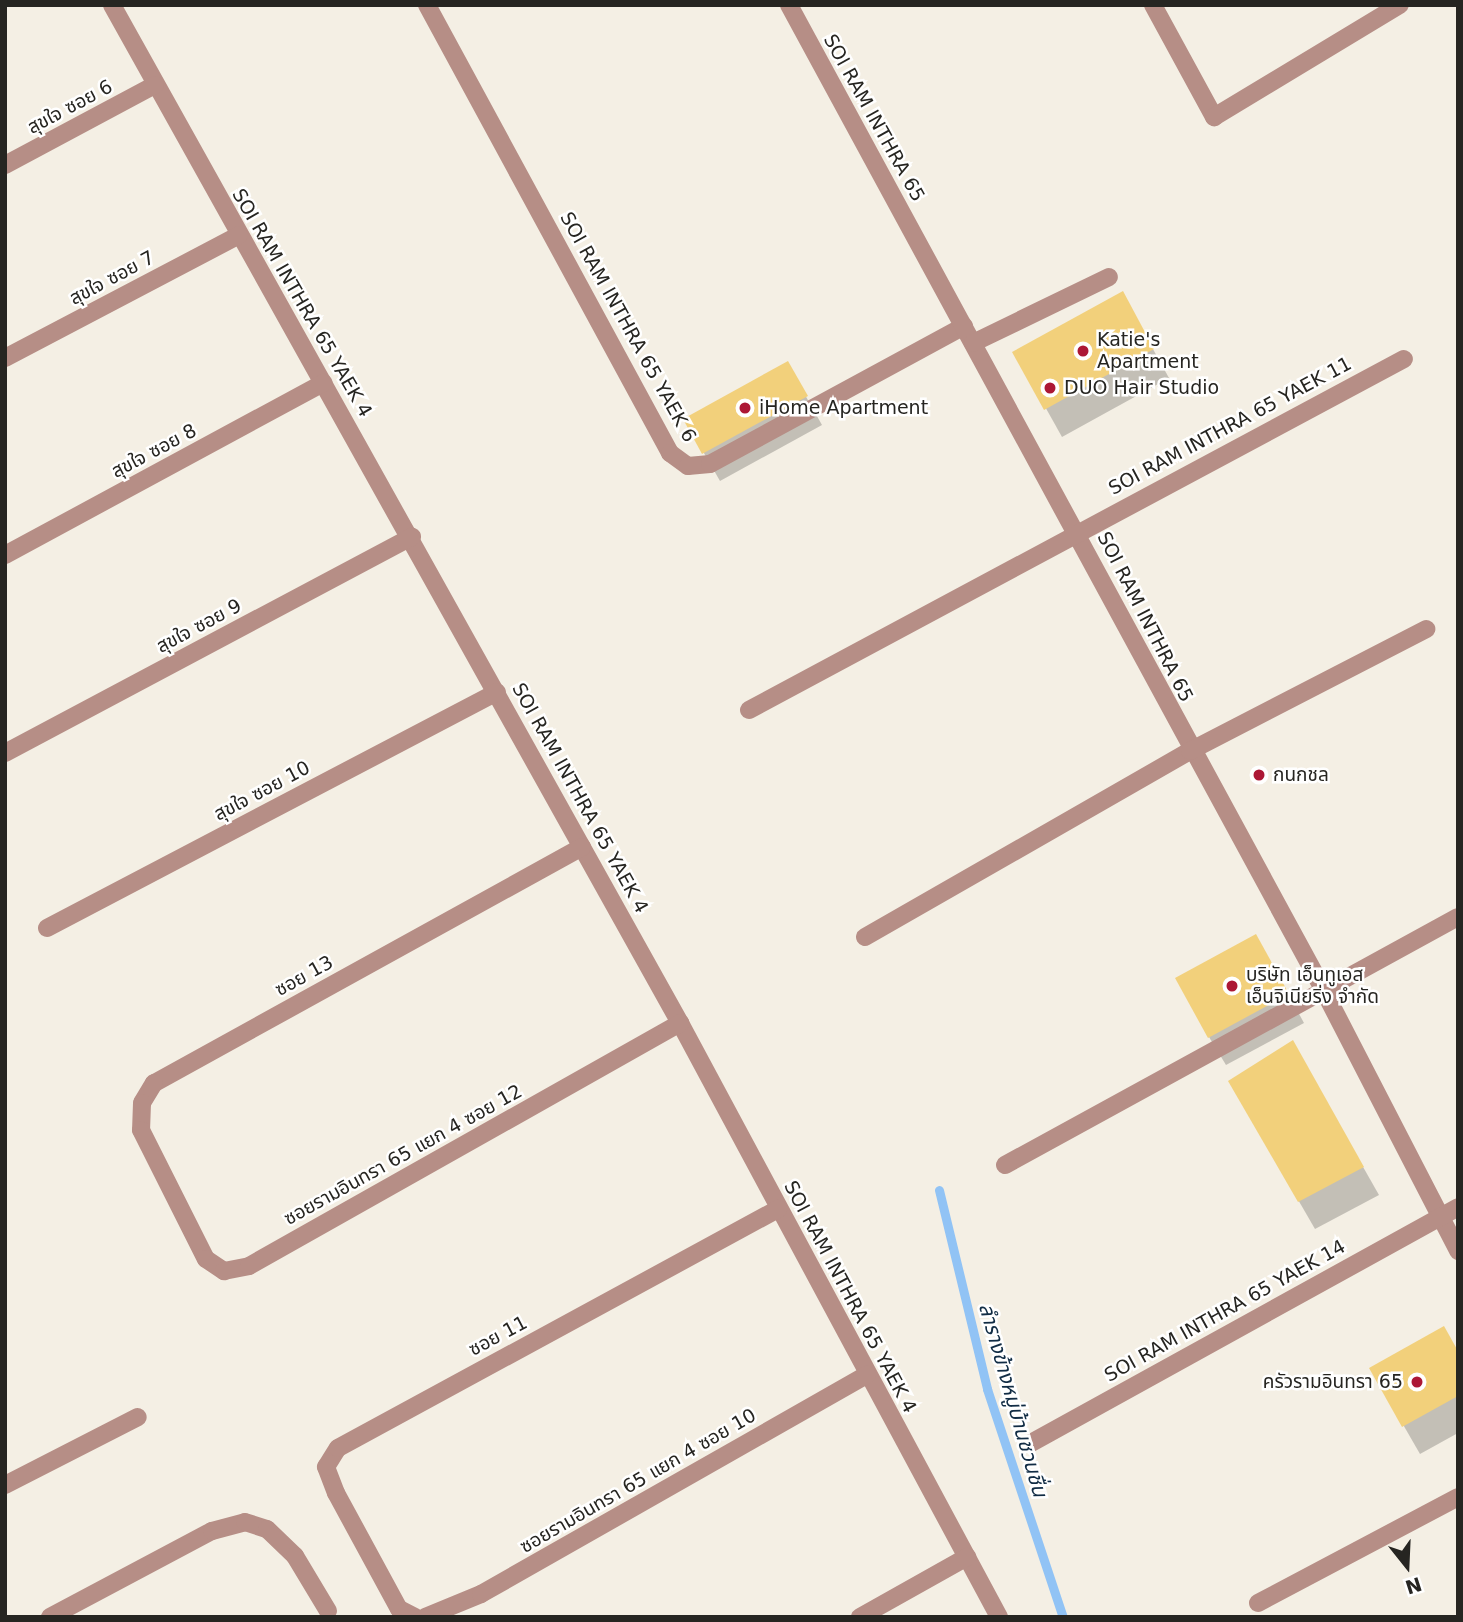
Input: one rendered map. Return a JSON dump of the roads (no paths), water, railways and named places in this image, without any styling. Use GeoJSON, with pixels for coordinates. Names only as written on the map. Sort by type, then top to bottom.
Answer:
{"type":"FeatureCollection","features":[{"type":"Feature","properties":{"kind":"street","name":"SOI RAM INTHRA 65 YAEK 4"},"geometry":{"type":"LineString","coordinates":[[112,5],[239,235],[412,537],[680,1023],[999,1617]]}},
{"type":"Feature","properties":{"kind":"street","name":"SOI RAM INTHRA 65 YAEK 6"},"geometry":{"type":"LineString","coordinates":[[427,5],[670,453],[688,466],[710,464],[964,326]]}},
{"type":"Feature","properties":{"kind":"street","name":"SOI RAM INTHRA 65"},"geometry":{"type":"LineString","coordinates":[[789,5],[1077,531],[1190,751],[1323,989],[1458,1251]]}},
{"type":"Feature","properties":{"kind":"street"},"geometry":{"type":"LineString","coordinates":[[1153,5],[1214,117],[1401,5]]}},
{"type":"Feature","properties":{"kind":"street","name":"สุขใจ ซอย 6"},"geometry":{"type":"LineString","coordinates":[[5,165],[155,85]]}},
{"type":"Feature","properties":{"kind":"street","name":"สุขใจ ซอย 7"},"geometry":{"type":"LineString","coordinates":[[5,358],[239,235]]}},
{"type":"Feature","properties":{"kind":"street"},"geometry":{"type":"LineString","coordinates":[[973,343],[1109,277]]}},
{"type":"Feature","properties":{"kind":"street","name":"SOI RAM INTHRA 65 YAEK 11"},"geometry":{"type":"LineString","coordinates":[[749,710],[1077,531],[1404,359]]}},
{"type":"Feature","properties":{"kind":"street","name":"สุขใจ ซอย 8"},"geometry":{"type":"LineString","coordinates":[[5,555],[323,383]]}},
{"type":"Feature","properties":{"kind":"street","name":"สุขใจ ซอย 9"},"geometry":{"type":"LineString","coordinates":[[5,753],[412,537]]}},
{"type":"Feature","properties":{"kind":"street"},"geometry":{"type":"LineString","coordinates":[[865,937],[1190,751],[1426,629]]}},
{"type":"Feature","properties":{"kind":"street","name":"สุขใจ ซอย 10"},"geometry":{"type":"LineString","coordinates":[[47,928],[497,692]]}},
{"type":"Feature","properties":{"kind":"street","name":"ซอย 13"},"geometry":{"type":"LineString","coordinates":[[174,1195],[141,1130],[142,1103],[154,1083],[582,847]]}},
{"type":"Feature","properties":{"kind":"street"},"geometry":{"type":"LineString","coordinates":[[1005,1165],[1458,917]]}},
{"type":"Feature","properties":{"kind":"street","name":"ซอยรามอินทรา 65 แยก 4 ซอย 12"},"geometry":{"type":"LineString","coordinates":[[174,1195],[206,1259],[224,1271],[249,1266],[680,1023]]}},
{"type":"Feature","properties":{"kind":"street","name":"SOI RAM INTHRA 65 YAEK 14"},"geometry":{"type":"LineString","coordinates":[[1031,1443],[1458,1207]]}},
{"type":"Feature","properties":{"kind":"street","name":"ซอย 11"},"geometry":{"type":"LineString","coordinates":[[415,1617],[399,1609],[326,1467],[338,1448],[778,1209]]}},
{"type":"Feature","properties":{"kind":"street","name":"ซอยรามอินทรา 65 แยก 4 ซอย 10"},"geometry":{"type":"LineString","coordinates":[[425,1617],[481,1594],[867,1375]]}},
{"type":"Feature","properties":{"kind":"street"},"geometry":{"type":"LineString","coordinates":[[5,1485],[138,1417]]}},
{"type":"Feature","properties":{"kind":"street"},"geometry":{"type":"LineString","coordinates":[[1258,1603],[1458,1497]]}},
{"type":"Feature","properties":{"kind":"street"},"geometry":{"type":"LineString","coordinates":[[50,1617],[212,1531],[246,1522],[267,1529],[296,1556],[328,1611]]}},
{"type":"Feature","properties":{"kind":"street"},"geometry":{"type":"LineString","coordinates":[[860,1617],[967,1557]]}},
{"type":"Feature","properties":{"kind":"waterway","name":"ลำรางข้างหมู่บ้านชวนชื่น"},"geometry":{"type":"LineString","coordinates":[[939,1190],[987,1389],[1063,1617]]}},
{"type":"Feature","properties":{"kind":"place","name":"Katie's Apartment"},"geometry":{"type":"Point","coordinates":[1083,351]}},
{"type":"Feature","properties":{"kind":"place","name":"DUO Hair Studio"},"geometry":{"type":"Point","coordinates":[1050,388]}},
{"type":"Feature","properties":{"kind":"place","name":"iHome Apartment"},"geometry":{"type":"Point","coordinates":[745,408]}},
{"type":"Feature","properties":{"kind":"place","name":"กนกชล"},"geometry":{"type":"Point","coordinates":[1259,775]}},
{"type":"Feature","properties":{"kind":"place","name":"บริษัท เอ็นทูเอส เอ็นจิเนียริ่ง จำกัด"},"geometry":{"type":"Point","coordinates":[1232,986]}},
{"type":"Feature","properties":{"kind":"place","name":"ครัวรามอินทรา 65"},"geometry":{"type":"Point","coordinates":[1417,1382]}}]}
